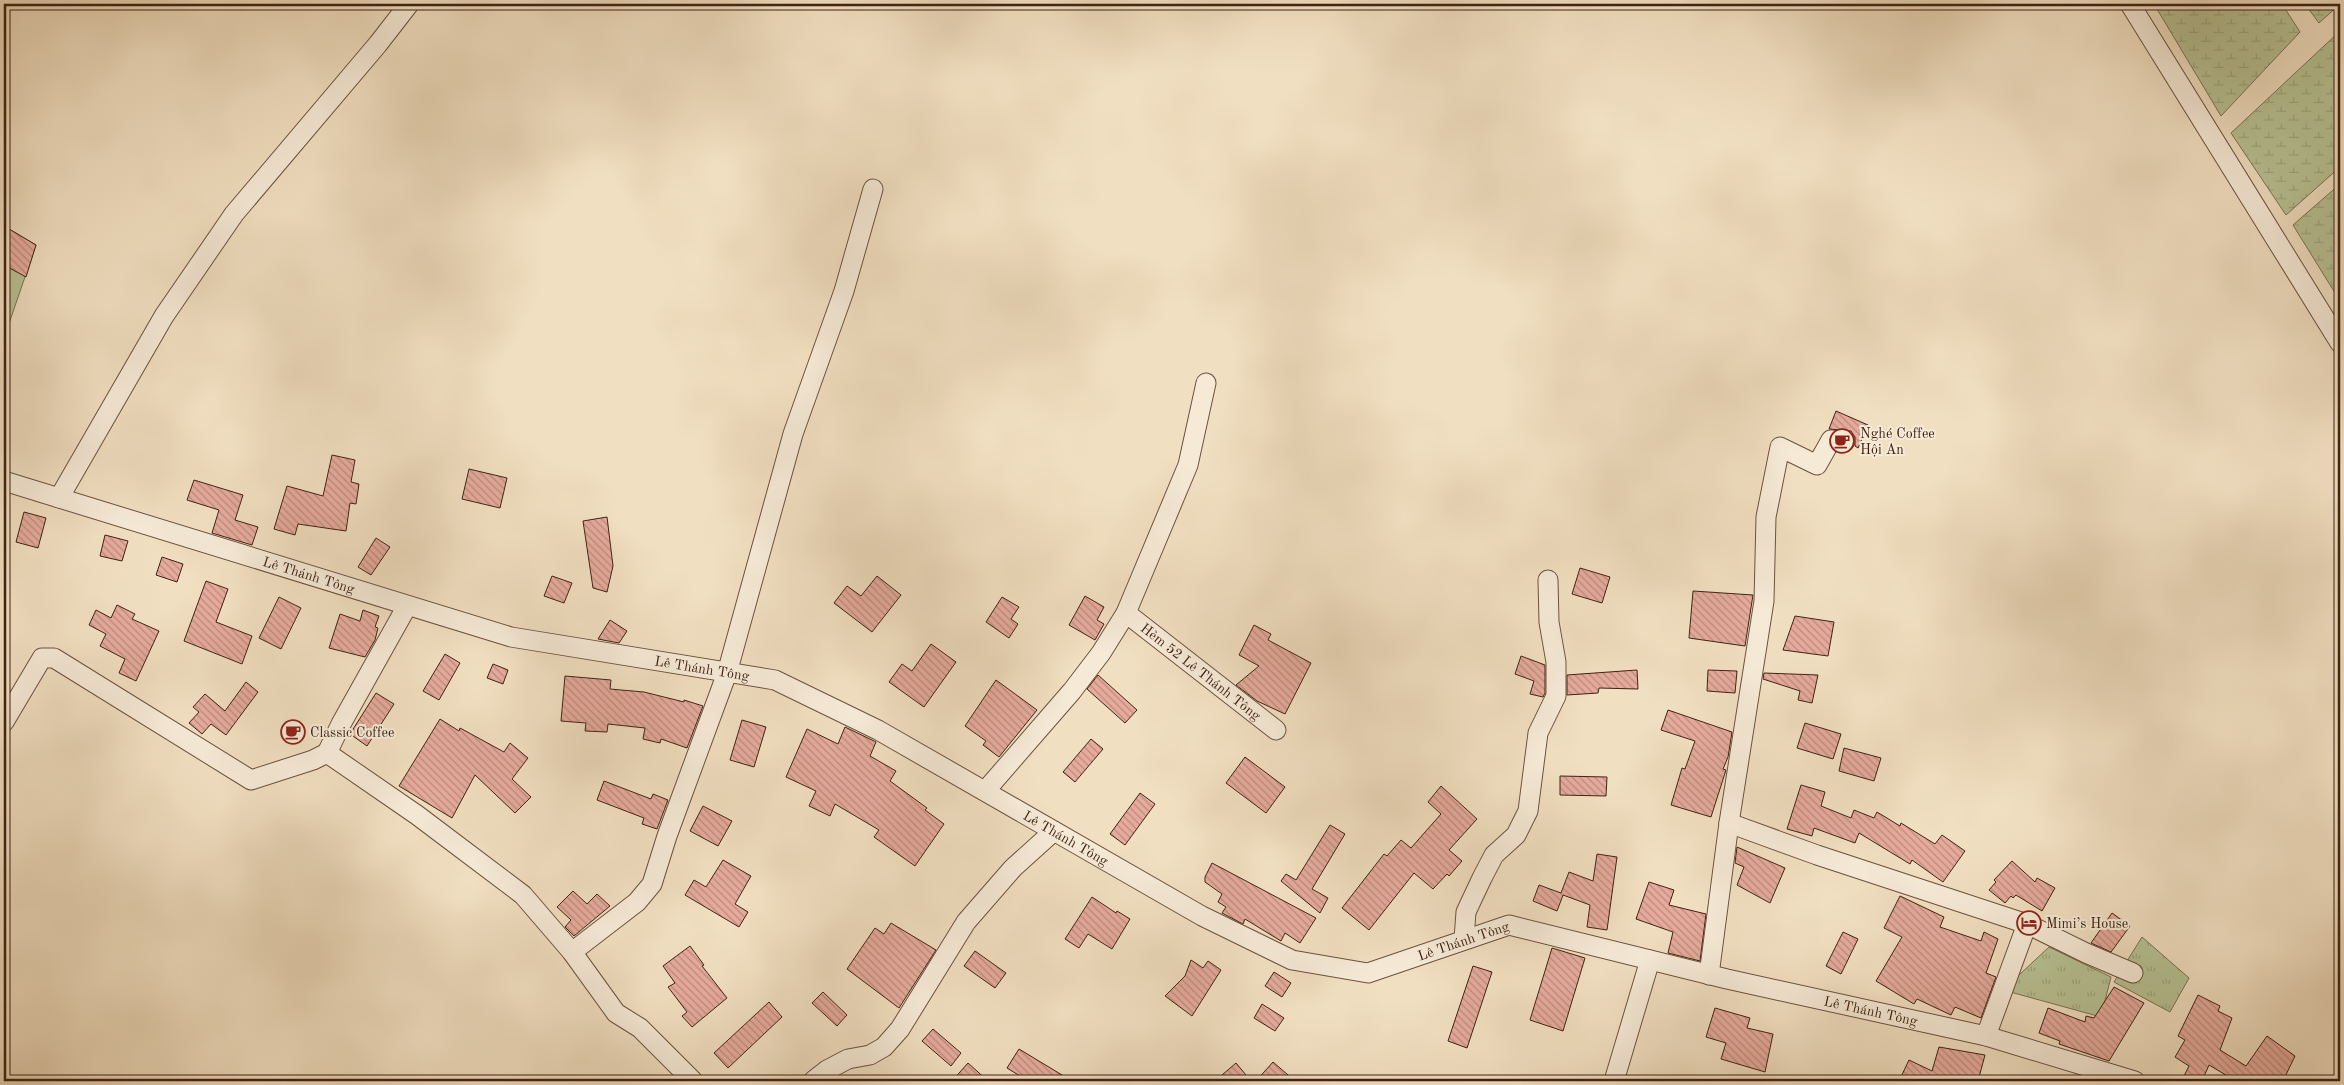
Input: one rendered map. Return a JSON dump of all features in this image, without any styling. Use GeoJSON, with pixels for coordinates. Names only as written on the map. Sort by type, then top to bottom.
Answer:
{"type":"FeatureCollection","features":[{"type":"Feature","properties":{"kind":"street"},"geometry":{"type":"LineString","coordinates":[[59,498],[164,316],[234,214],[372,52],[408,4]]}},
{"type":"Feature","properties":{"kind":"street"},"geometry":{"type":"LineString","coordinates":[[2130,4],[2340,343]]}},
{"type":"Feature","properties":{"kind":"street"},"geometry":{"type":"LineString","coordinates":[[572,952],[638,902],[652,884],[667,836],[727,672],[793,434],[844,291],[873,189]]}},
{"type":"Feature","properties":{"kind":"street"},"geometry":{"type":"LineString","coordinates":[[986,790],[1072,690],[1126,612],[1188,464],[1206,383]]}},
{"type":"Feature","properties":{"kind":"street"},"geometry":{"type":"LineString","coordinates":[[1709,975],[1729,823],[1764,601],[1766,517],[1780,448],[1817,465],[1831,440],[1845,441]]}},
{"type":"Feature","properties":{"kind":"street","name":"Lê Thánh Tông"},"geometry":{"type":"LineString","coordinates":[[4,481],[511,637],[775,680],[878,730],[986,790],[1202,916],[1292,960],[1368,973],[1509,925],[1709,975],[1986,1036],[2135,1081]]}},
{"type":"Feature","properties":{"kind":"street"},"geometry":{"type":"LineString","coordinates":[[1464,940],[1466,912],[1482,878],[1494,855],[1516,834],[1528,811],[1538,733],[1556,696],[1556,662],[1549,622],[1548,580]]}},
{"type":"Feature","properties":{"kind":"street"},"geometry":{"type":"LineString","coordinates":[[4,722],[42,658],[54,658],[251,780],[313,760],[327,753],[341,724],[407,606]]}},
{"type":"Feature","properties":{"kind":"street","name":"Hẻm 52 Lê Thánh Tông"},"geometry":{"type":"LineString","coordinates":[[1126,612],[1276,730]]}},
{"type":"Feature","properties":{"kind":"street"},"geometry":{"type":"LineString","coordinates":[[327,753],[417,815],[523,894],[572,952],[616,1013],[640,1028],[693,1081]]}},
{"type":"Feature","properties":{"kind":"street"},"geometry":{"type":"LineString","coordinates":[[1729,823],[1818,855],[2027,924],[2086,953],[2133,973]]}},
{"type":"Feature","properties":{"kind":"street"},"geometry":{"type":"LineString","coordinates":[[813,1081],[827,1070],[848,1059],[870,1056],[884,1047],[900,1029],[966,922],[1013,868],[1054,831]]}},
{"type":"Feature","properties":{"kind":"street"},"geometry":{"type":"LineString","coordinates":[[1986,1036],[2027,924]]}},
{"type":"Feature","properties":{"kind":"street"},"geometry":{"type":"LineString","coordinates":[[1614,1081],[1650,960]]}},
{"type":"Feature","properties":{"kind":"green space"},"geometry":{"type":"Polygon","coordinates":[[[2154,4],[2282,4],[2300,32],[2221,116],[2154,4]]]}},
{"type":"Feature","properties":{"kind":"green space"},"geometry":{"type":"Polygon","coordinates":[[[2305,4],[2340,4],[2319,23],[2305,4]]]}},
{"type":"Feature","properties":{"kind":"green space"},"geometry":{"type":"Polygon","coordinates":[[[2340,31],[2340,167],[2286,215],[2231,133],[2340,31]]]}},
{"type":"Feature","properties":{"kind":"green space"},"geometry":{"type":"Polygon","coordinates":[[[2340,184],[2340,301],[2293,225],[2340,184]]]}},
{"type":"Feature","properties":{"kind":"green space"},"geometry":{"type":"Polygon","coordinates":[[[4,226],[36,245],[4,338],[4,226]]]}},
{"type":"Feature","properties":{"kind":"green space"},"geometry":{"type":"Polygon","coordinates":[[[2142,937],[2189,978],[2170,1012],[2114,982],[2142,937]]]}},
{"type":"Feature","properties":{"kind":"green space"},"geometry":{"type":"Polygon","coordinates":[[[2049,947],[2111,977],[2101,1017],[2003,990],[2049,947]]]}},
{"type":"Feature","properties":{"kind":"building"},"geometry":{"type":"Polygon","coordinates":[[[4,226],[36,245],[26,277],[4,265],[4,226]]]}},
{"type":"Feature","properties":{"kind":"building"},"geometry":{"type":"Polygon","coordinates":[[[1836,411],[1868,425],[1858,448],[1855,446],[1855,437],[1851,431],[1829,429],[1836,411]]]}},
{"type":"Feature","properties":{"kind":"building"},"geometry":{"type":"Polygon","coordinates":[[[332,455],[355,460],[351,482],[359,484],[356,504],[350,503],[346,531],[298,524],[295,535],[274,529],[287,486],[323,496],[332,455]]]}},
{"type":"Feature","properties":{"kind":"building"},"geometry":{"type":"Polygon","coordinates":[[[469,469],[507,478],[500,508],[462,499],[469,469]]]}},
{"type":"Feature","properties":{"kind":"building"},"geometry":{"type":"Polygon","coordinates":[[[194,480],[243,495],[235,520],[258,527],[252,545],[212,533],[219,510],[187,500],[194,480]]]}},
{"type":"Feature","properties":{"kind":"building"},"geometry":{"type":"Polygon","coordinates":[[[24,512],[46,518],[38,548],[16,542],[24,512]]]}},
{"type":"Feature","properties":{"kind":"building"},"geometry":{"type":"Polygon","coordinates":[[[607,517],[613,566],[607,592],[593,588],[583,521],[607,517]]]}},
{"type":"Feature","properties":{"kind":"building"},"geometry":{"type":"Polygon","coordinates":[[[105,535],[128,541],[122,561],[100,556],[105,535]]]}},
{"type":"Feature","properties":{"kind":"building"},"geometry":{"type":"Polygon","coordinates":[[[376,538],[390,547],[371,575],[358,567],[376,538]]]}},
{"type":"Feature","properties":{"kind":"building"},"geometry":{"type":"Polygon","coordinates":[[[162,557],[183,564],[177,582],[156,575],[162,557]]]}},
{"type":"Feature","properties":{"kind":"building"},"geometry":{"type":"Polygon","coordinates":[[[1580,568],[1610,577],[1602,603],[1572,594],[1580,568]]]}},
{"type":"Feature","properties":{"kind":"building"},"geometry":{"type":"Polygon","coordinates":[[[552,576],[572,583],[564,603],[544,596],[552,576]]]}},
{"type":"Feature","properties":{"kind":"building"},"geometry":{"type":"Polygon","coordinates":[[[877,576],[901,595],[872,632],[834,603],[847,586],[861,596],[877,576]]]}},
{"type":"Feature","properties":{"kind":"building"},"geometry":{"type":"Polygon","coordinates":[[[206,581],[228,589],[216,622],[252,636],[242,664],[184,641],[206,581]]]}},
{"type":"Feature","properties":{"kind":"building"},"geometry":{"type":"Polygon","coordinates":[[[1693,591],[1753,595],[1745,646],[1689,638],[1693,591]]]}},
{"type":"Feature","properties":{"kind":"building"},"geometry":{"type":"Polygon","coordinates":[[[1085,596],[1104,607],[1097,620],[1104,624],[1095,640],[1069,625],[1085,596]]]}},
{"type":"Feature","properties":{"kind":"building"},"geometry":{"type":"Polygon","coordinates":[[[279,597],[301,608],[281,649],[259,638],[279,597]]]}},
{"type":"Feature","properties":{"kind":"building"},"geometry":{"type":"Polygon","coordinates":[[[1002,597],[1019,607],[1011,619],[1018,624],[1009,638],[986,622],[1002,597]]]}},
{"type":"Feature","properties":{"kind":"building"},"geometry":{"type":"Polygon","coordinates":[[[117,605],[135,614],[132,619],[159,631],[136,681],[119,673],[125,659],[100,646],[106,634],[89,625],[96,610],[111,618],[117,605]]]}},
{"type":"Feature","properties":{"kind":"building"},"geometry":{"type":"Polygon","coordinates":[[[363,610],[379,616],[375,627],[378,628],[375,640],[365,657],[329,648],[340,614],[360,621],[363,610]]]}},
{"type":"Feature","properties":{"kind":"building"},"geometry":{"type":"Polygon","coordinates":[[[1795,616],[1834,622],[1828,656],[1783,650],[1795,616]]]}},
{"type":"Feature","properties":{"kind":"building"},"geometry":{"type":"Polygon","coordinates":[[[610,620],[627,631],[619,643],[598,639],[610,620]]]}},
{"type":"Feature","properties":{"kind":"building"},"geometry":{"type":"Polygon","coordinates":[[[1254,625],[1271,634],[1268,640],[1311,663],[1285,714],[1257,701],[1236,685],[1259,666],[1239,655],[1254,625]]]}},
{"type":"Feature","properties":{"kind":"building"},"geometry":{"type":"Polygon","coordinates":[[[931,644],[956,662],[924,707],[889,682],[902,664],[912,671],[931,644]]]}},
{"type":"Feature","properties":{"kind":"building"},"geometry":{"type":"Polygon","coordinates":[[[445,654],[460,663],[439,700],[423,691],[445,654]]]}},
{"type":"Feature","properties":{"kind":"building"},"geometry":{"type":"Polygon","coordinates":[[[1521,656],[1545,665],[1545,693],[1543,697],[1530,694],[1534,681],[1515,674],[1521,656]]]}},
{"type":"Feature","properties":{"kind":"building"},"geometry":{"type":"Polygon","coordinates":[[[493,664],[508,670],[503,684],[487,678],[493,664]]]}},
{"type":"Feature","properties":{"kind":"building"},"geometry":{"type":"Polygon","coordinates":[[[1637,670],[1638,689],[1599,688],[1598,693],[1567,695],[1567,675],[1637,670]]]}},
{"type":"Feature","properties":{"kind":"building"},"geometry":{"type":"Polygon","coordinates":[[[1708,670],[1737,671],[1735,693],[1707,691],[1708,670]]]}},
{"type":"Feature","properties":{"kind":"building"},"geometry":{"type":"Polygon","coordinates":[[[1764,673],[1818,675],[1812,703],[1798,700],[1800,691],[1763,679],[1764,673]]]}},
{"type":"Feature","properties":{"kind":"building"},"geometry":{"type":"Polygon","coordinates":[[[1098,675],[1137,710],[1125,723],[1087,689],[1098,675]]]}},
{"type":"Feature","properties":{"kind":"building"},"geometry":{"type":"Polygon","coordinates":[[[565,676],[611,680],[610,689],[644,692],[703,706],[687,748],[661,739],[660,743],[643,739],[645,728],[608,724],[607,732],[585,731],[586,723],[561,721],[565,676]]]}},
{"type":"Feature","properties":{"kind":"building"},"geometry":{"type":"Polygon","coordinates":[[[996,680],[1037,710],[999,757],[983,745],[986,741],[965,726],[996,680]]]}},
{"type":"Feature","properties":{"kind":"building"},"geometry":{"type":"Polygon","coordinates":[[[246,682],[258,692],[226,735],[211,724],[202,734],[189,723],[199,712],[193,707],[205,694],[225,711],[246,682]]]}},
{"type":"Feature","properties":{"kind":"building"},"geometry":{"type":"Polygon","coordinates":[[[376,693],[394,704],[367,746],[350,734],[376,693]]]}},
{"type":"Feature","properties":{"kind":"building"},"geometry":{"type":"Polygon","coordinates":[[[1668,710],[1732,732],[1728,757],[1723,769],[1726,770],[1711,817],[1671,805],[1682,768],[1685,769],[1695,741],[1661,730],[1668,710]]]}},
{"type":"Feature","properties":{"kind":"building"},"geometry":{"type":"Polygon","coordinates":[[[440,719],[459,731],[460,728],[504,752],[510,743],[528,758],[512,779],[531,797],[515,813],[475,775],[452,818],[399,786],[440,719]]]}},
{"type":"Feature","properties":{"kind":"building"},"geometry":{"type":"Polygon","coordinates":[[[742,720],[766,727],[754,767],[730,760],[742,720]]]}},
{"type":"Feature","properties":{"kind":"building"},"geometry":{"type":"Polygon","coordinates":[[[1805,723],[1841,734],[1833,759],[1797,748],[1805,723]]]}},
{"type":"Feature","properties":{"kind":"building"},"geometry":{"type":"Polygon","coordinates":[[[845,727],[876,742],[870,756],[896,771],[890,781],[927,808],[925,810],[944,824],[915,866],[874,837],[879,830],[835,804],[830,816],[809,806],[816,791],[786,777],[807,729],[838,744],[845,727]]]}},
{"type":"Feature","properties":{"kind":"building"},"geometry":{"type":"Polygon","coordinates":[[[1091,739],[1103,749],[1075,782],[1063,772],[1091,739]]]}},
{"type":"Feature","properties":{"kind":"building"},"geometry":{"type":"Polygon","coordinates":[[[1844,748],[1881,758],[1874,781],[1839,771],[1844,748]]]}},
{"type":"Feature","properties":{"kind":"building"},"geometry":{"type":"Polygon","coordinates":[[[1245,757],[1285,787],[1266,813],[1226,783],[1245,757]]]}},
{"type":"Feature","properties":{"kind":"building"},"geometry":{"type":"Polygon","coordinates":[[[1560,776],[1607,777],[1606,796],[1560,795],[1560,776]]]}},
{"type":"Feature","properties":{"kind":"building"},"geometry":{"type":"Polygon","coordinates":[[[604,781],[651,799],[653,794],[668,800],[657,829],[642,824],[644,818],[597,800],[604,781]]]}},
{"type":"Feature","properties":{"kind":"building"},"geometry":{"type":"Polygon","coordinates":[[[1801,785],[1825,792],[1821,806],[1851,818],[1854,810],[1874,818],[1877,812],[1900,826],[1901,823],[1935,844],[1942,835],[1965,851],[1943,882],[1912,860],[1910,864],[1859,833],[1855,843],[1814,828],[1812,836],[1787,829],[1801,785]]]}},
{"type":"Feature","properties":{"kind":"building"},"geometry":{"type":"Polygon","coordinates":[[[1441,786],[1477,819],[1449,850],[1462,861],[1449,876],[1447,874],[1433,889],[1414,873],[1369,930],[1342,908],[1384,854],[1387,856],[1401,840],[1411,848],[1441,814],[1428,802],[1441,786]]]}},
{"type":"Feature","properties":{"kind":"building"},"geometry":{"type":"Polygon","coordinates":[[[1140,793],[1155,804],[1125,845],[1110,834],[1140,793]]]}},
{"type":"Feature","properties":{"kind":"building"},"geometry":{"type":"Polygon","coordinates":[[[703,806],[732,821],[718,846],[690,831],[703,806]]]}},
{"type":"Feature","properties":{"kind":"building"},"geometry":{"type":"Polygon","coordinates":[[[1330,825],[1345,834],[1312,889],[1328,898],[1320,913],[1281,881],[1286,874],[1296,880],[1330,825]]]}},
{"type":"Feature","properties":{"kind":"building"},"geometry":{"type":"Polygon","coordinates":[[[1737,847],[1785,868],[1770,903],[1737,885],[1744,867],[1735,863],[1737,847]]]}},
{"type":"Feature","properties":{"kind":"building"},"geometry":{"type":"Polygon","coordinates":[[[1597,854],[1617,857],[1607,930],[1587,927],[1590,905],[1563,895],[1557,911],[1533,901],[1539,885],[1561,893],[1569,872],[1593,881],[1597,854]]]}},
{"type":"Feature","properties":{"kind":"building"},"geometry":{"type":"Polygon","coordinates":[[[723,860],[751,876],[735,904],[748,912],[739,927],[685,895],[694,880],[706,887],[723,860]]]}},
{"type":"Feature","properties":{"kind":"building"},"geometry":{"type":"Polygon","coordinates":[[[2012,861],[2035,882],[2037,878],[2055,888],[2042,911],[2016,895],[2013,898],[2011,896],[2005,903],[1989,890],[1996,882],[1994,880],[2012,861]]]}},
{"type":"Feature","properties":{"kind":"building"},"geometry":{"type":"Polygon","coordinates":[[[1212,863],[1316,918],[1300,943],[1285,933],[1281,941],[1245,919],[1243,924],[1222,913],[1226,907],[1218,902],[1222,894],[1205,882],[1205,877],[1212,863]]]}},
{"type":"Feature","properties":{"kind":"building"},"geometry":{"type":"Polygon","coordinates":[[[1649,882],[1674,890],[1669,905],[1706,914],[1700,961],[1668,953],[1673,932],[1636,919],[1649,882]]]}},
{"type":"Feature","properties":{"kind":"building"},"geometry":{"type":"Polygon","coordinates":[[[573,891],[587,904],[597,894],[610,906],[574,936],[565,927],[571,920],[557,907],[573,891]]]}},
{"type":"Feature","properties":{"kind":"building"},"geometry":{"type":"Polygon","coordinates":[[[1900,896],[1944,917],[1940,927],[1981,941],[1984,932],[1998,939],[1986,973],[1996,977],[1981,1018],[1955,1007],[1951,1015],[1917,999],[1914,1004],[1876,981],[1902,937],[1884,928],[1900,896]]]}},
{"type":"Feature","properties":{"kind":"building"},"geometry":{"type":"Polygon","coordinates":[[[1092,897],[1116,913],[1117,911],[1130,919],[1112,949],[1088,934],[1079,948],[1065,939],[1092,897]]]}},
{"type":"Feature","properties":{"kind":"building"},"geometry":{"type":"Polygon","coordinates":[[[2112,913],[2130,926],[2111,952],[2091,943],[2112,913]]]}},
{"type":"Feature","properties":{"kind":"building"},"geometry":{"type":"Polygon","coordinates":[[[891,923],[936,950],[899,1008],[847,969],[875,928],[884,934],[891,923]]]}},
{"type":"Feature","properties":{"kind":"building"},"geometry":{"type":"Polygon","coordinates":[[[1843,932],[1858,939],[1841,974],[1826,966],[1843,932]]]}},
{"type":"Feature","properties":{"kind":"building"},"geometry":{"type":"Polygon","coordinates":[[[690,946],[704,965],[702,966],[727,998],[692,1027],[682,1016],[687,1012],[668,987],[675,983],[663,966],[690,946]]]}},
{"type":"Feature","properties":{"kind":"building"},"geometry":{"type":"Polygon","coordinates":[[[1552,948],[1585,958],[1563,1031],[1530,1020],[1552,948]]]}},
{"type":"Feature","properties":{"kind":"building"},"geometry":{"type":"Polygon","coordinates":[[[975,951],[1006,973],[995,988],[964,966],[975,951]]]}},
{"type":"Feature","properties":{"kind":"building"},"geometry":{"type":"Polygon","coordinates":[[[1191,960],[1203,968],[1208,961],[1221,970],[1192,1016],[1165,996],[1185,976],[1191,960]]]}},
{"type":"Feature","properties":{"kind":"building"},"geometry":{"type":"Polygon","coordinates":[[[1473,966],[1492,972],[1467,1048],[1448,1041],[1473,966]]]}},
{"type":"Feature","properties":{"kind":"building"},"geometry":{"type":"Polygon","coordinates":[[[1274,972],[1291,983],[1282,997],[1265,986],[1274,972]]]}},
{"type":"Feature","properties":{"kind":"building"},"geometry":{"type":"Polygon","coordinates":[[[2114,987],[2144,1003],[2109,1061],[2059,1044],[2060,1041],[2039,1033],[2048,1008],[2085,1022],[2086,1016],[2094,1018],[2114,987]]]}},
{"type":"Feature","properties":{"kind":"building"},"geometry":{"type":"Polygon","coordinates":[[[823,992],[847,1015],[837,1026],[812,1003],[823,992]]]}},
{"type":"Feature","properties":{"kind":"building"},"geometry":{"type":"Polygon","coordinates":[[[2198,995],[2220,1006],[2218,1011],[2232,1018],[2220,1050],[2246,1066],[2267,1036],[2295,1056],[2283,1081],[2236,1081],[2209,1065],[2202,1081],[2184,1076],[2189,1066],[2175,1057],[2185,1040],[2178,1036],[2198,995]]]}},
{"type":"Feature","properties":{"kind":"building"},"geometry":{"type":"Polygon","coordinates":[[[769,1002],[782,1017],[728,1068],[714,1053],[769,1002]]]}},
{"type":"Feature","properties":{"kind":"building"},"geometry":{"type":"Polygon","coordinates":[[[1262,1004],[1284,1018],[1275,1031],[1254,1018],[1262,1004]]]}},
{"type":"Feature","properties":{"kind":"building"},"geometry":{"type":"Polygon","coordinates":[[[1715,1008],[1750,1018],[1747,1028],[1773,1034],[1765,1072],[1721,1059],[1726,1043],[1706,1037],[1715,1008]]]}},
{"type":"Feature","properties":{"kind":"building"},"geometry":{"type":"Polygon","coordinates":[[[933,1029],[961,1053],[951,1066],[922,1041],[933,1029]]]}},
{"type":"Feature","properties":{"kind":"building"},"geometry":{"type":"Polygon","coordinates":[[[1939,1047],[1985,1055],[1978,1081],[1899,1081],[1909,1060],[1932,1071],[1939,1047]]]}},
{"type":"Feature","properties":{"kind":"building"},"geometry":{"type":"Polygon","coordinates":[[[1019,1049],[1072,1081],[1028,1081],[1007,1068],[1019,1049]]]}},
{"type":"Feature","properties":{"kind":"building"},"geometry":{"type":"Polygon","coordinates":[[[1273,1062],[1295,1081],[1256,1081],[1273,1062]]]}},
{"type":"Feature","properties":{"kind":"building"},"geometry":{"type":"Polygon","coordinates":[[[968,1063],[988,1081],[952,1081],[968,1063]]]}},
{"type":"Feature","properties":{"kind":"building"},"geometry":{"type":"Polygon","coordinates":[[[1236,1063],[1251,1081],[1215,1081],[1236,1063]]]}},
{"type":"Feature","properties":{"kind":"place","name":"Nghé Coffee Hội An"},"geometry":{"type":"Point","coordinates":[1842,441]}},
{"type":"Feature","properties":{"kind":"place","name":"Classic Coffee"},"geometry":{"type":"Point","coordinates":[293,732]}},
{"type":"Feature","properties":{"kind":"place","name":"Mimi’s House"},"geometry":{"type":"Point","coordinates":[2029,923]}}]}
